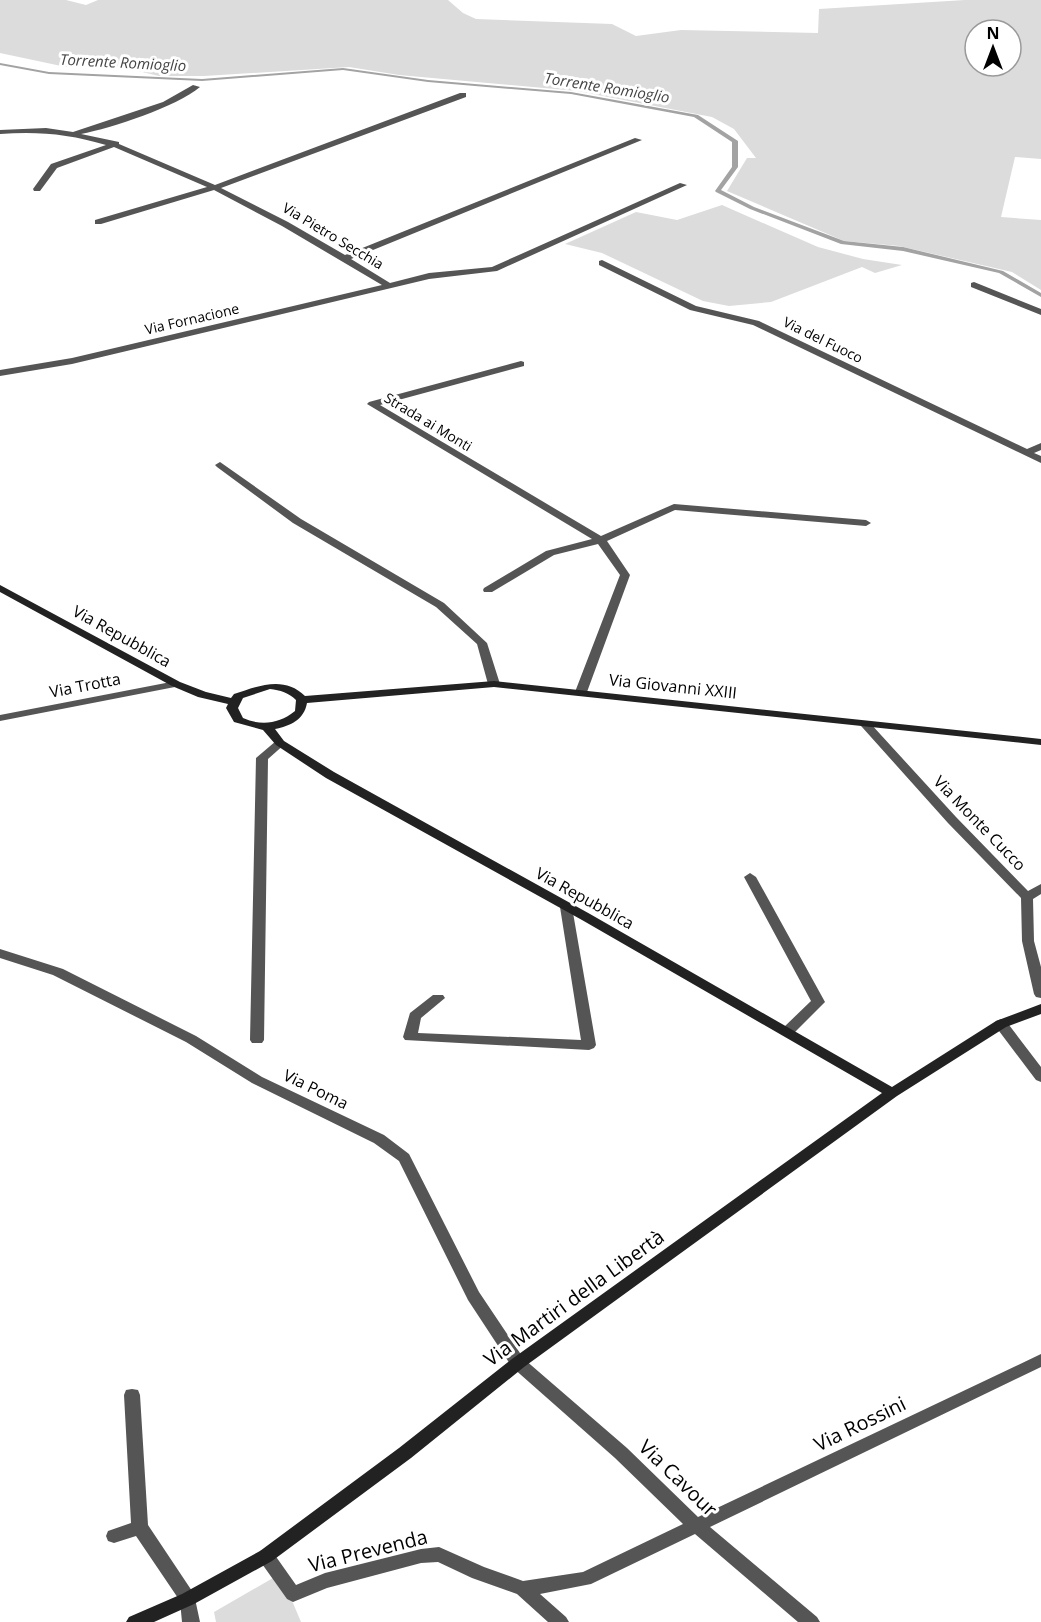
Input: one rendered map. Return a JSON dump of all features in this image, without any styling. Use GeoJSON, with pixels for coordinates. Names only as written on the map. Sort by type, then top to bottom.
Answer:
{"type":"FeatureCollection","features":[{"type":"Feature","properties":{"kind":"main road","name":"Via Repubblica"},"geometry":{"type":"LineString","coordinates":[[0,588],[176,684],[202,695],[233,702]]}},
{"type":"Feature","properties":{"kind":"main road","name":"Via Giovanni XXIII"},"geometry":{"type":"LineString","coordinates":[[302,700],[494,684],[1041,742]]}},
{"type":"Feature","properties":{"kind":"main road"},"geometry":{"type":"LineString","coordinates":[[269,686],[290,690],[302,700],[300,712],[295,718],[267,727],[238,720],[232,708],[233,702],[247,691],[269,686]]}},
{"type":"Feature","properties":{"kind":"main road","name":"Via Repubblica"},"geometry":{"type":"LineString","coordinates":[[267,727],[280,743],[330,775],[788,1031],[892,1093]]}},
{"type":"Feature","properties":{"kind":"main road","name":"Via Martiri della Libertà"},"geometry":{"type":"LineString","coordinates":[[135,1622],[188,1599],[266,1556],[405,1453],[518,1363],[892,1093],[1001,1024],[1041,1009]]}},
{"type":"Feature","properties":{"kind":"street"},"geometry":{"type":"LineString","coordinates":[[73,133],[94,129],[166,104],[196,87]]}},
{"type":"Feature","properties":{"kind":"street"},"geometry":{"type":"LineString","coordinates":[[98,222],[216,187],[463,95]]}},
{"type":"Feature","properties":{"kind":"street","name":"Via Pietro Secchia"},"geometry":{"type":"LineString","coordinates":[[0,132],[25,128],[73,133],[116,144],[216,187],[269,214],[390,286],[429,276],[494,269],[683,184]]}},
{"type":"Feature","properties":{"kind":"street"},"geometry":{"type":"LineString","coordinates":[[345,258],[638,140]]}},
{"type":"Feature","properties":{"kind":"street"},"geometry":{"type":"LineString","coordinates":[[38,189],[54,166],[116,144]]}},
{"type":"Feature","properties":{"kind":"street","name":"Via del Fuoco"},"geometry":{"type":"LineString","coordinates":[[602,263],[693,308],[756,322],[1041,460]]}},
{"type":"Feature","properties":{"kind":"street"},"geometry":{"type":"LineString","coordinates":[[974,285],[1041,312]]}},
{"type":"Feature","properties":{"kind":"street","name":"Via Fornacione"},"geometry":{"type":"LineString","coordinates":[[0,373],[72,361],[390,286]]}},
{"type":"Feature","properties":{"kind":"street","name":"Strada ai Monti"},"geometry":{"type":"LineString","coordinates":[[521,364],[372,404],[601,540],[626,575],[581,692]]}},
{"type":"Feature","properties":{"kind":"street"},"geometry":{"type":"LineString","coordinates":[[1027,453],[1041,446]]}},
{"type":"Feature","properties":{"kind":"street"},"geometry":{"type":"LineString","coordinates":[[220,465],[297,521],[440,605],[482,644],[494,684]]}},
{"type":"Feature","properties":{"kind":"street"},"geometry":{"type":"LineString","coordinates":[[488,590],[550,553],[601,540],[674,507],[866,523]]}},
{"type":"Feature","properties":{"kind":"street","name":"Via Trotta"},"geometry":{"type":"LineString","coordinates":[[0,718],[176,684]]}},
{"type":"Feature","properties":{"kind":"street","name":"Via Monte Cucco"},"geometry":{"type":"LineString","coordinates":[[866,725],[952,820],[1027,897]]}},
{"type":"Feature","properties":{"kind":"street"},"geometry":{"type":"LineString","coordinates":[[257,1040],[262,758],[280,743]]}},
{"type":"Feature","properties":{"kind":"street"},"geometry":{"type":"LineString","coordinates":[[750,877],[818,1002],[788,1031]]}},
{"type":"Feature","properties":{"kind":"street"},"geometry":{"type":"LineString","coordinates":[[1041,888],[1027,897],[1028,941],[1041,994]]}},
{"type":"Feature","properties":{"kind":"street"},"geometry":{"type":"LineString","coordinates":[[438,998],[415,1016],[410,1037],[589,1045],[566,907]]}},
{"type":"Feature","properties":{"kind":"street","name":"Via Poma"},"geometry":{"type":"LineString","coordinates":[[0,953],[58,972],[109,997],[190,1039],[257,1080],[379,1139],[404,1158],[473,1296],[518,1363]]}},
{"type":"Feature","properties":{"kind":"street"},"geometry":{"type":"LineString","coordinates":[[1001,1024],[1041,1077]]}},
{"type":"Feature","properties":{"kind":"street","name":"Via Rossini"},"geometry":{"type":"LineString","coordinates":[[697,1526],[1041,1359]]}},
{"type":"Feature","properties":{"kind":"street","name":"Via Cavour"},"geometry":{"type":"LineString","coordinates":[[518,1363],[621,1453],[697,1526],[811,1622]]}},
{"type":"Feature","properties":{"kind":"street"},"geometry":{"type":"LineString","coordinates":[[132,1395],[140,1527],[188,1599],[191,1622]]}},
{"type":"Feature","properties":{"kind":"street","name":"Via Prevenda"},"geometry":{"type":"LineString","coordinates":[[266,1556],[293,1594],[325,1581],[421,1556],[439,1554],[478,1573],[523,1589],[585,1579],[697,1526]]}},
{"type":"Feature","properties":{"kind":"street"},"geometry":{"type":"LineString","coordinates":[[114,1536],[140,1527]]}},
{"type":"Feature","properties":{"kind":"street"},"geometry":{"type":"LineString","coordinates":[[523,1589],[560,1622]]}},
{"type":"Feature","properties":{"kind":"shaded area"},"geometry":{"type":"Polygon","coordinates":[[[0,0],[66,0],[86,5],[98,0],[448,0],[463,13],[476,19],[612,24],[636,36],[681,30],[818,33],[819,9],[965,0],[1041,0],[1041,159],[1015,157],[1001,217],[1041,220],[1041,290],[1012,272],[899,246],[844,241],[727,191],[747,158],[756,158],[734,129],[712,117],[577,91],[399,75],[349,67],[204,76],[159,76],[88,59],[66,67],[0,53],[0,0]]]}},
{"type":"Feature","properties":{"kind":"shaded area"},"geometry":{"type":"Polygon","coordinates":[[[722,205],[818,247],[863,259],[902,265],[875,273],[862,267],[771,302],[729,306],[703,301],[602,253],[565,244],[636,212],[677,220],[722,205]]]}},
{"type":"Feature","properties":{"kind":"shaded area"},"geometry":{"type":"Polygon","coordinates":[[[273,1578],[293,1603],[301,1622],[216,1622],[214,1612],[273,1578]]]}},
{"type":"Feature","properties":{"kind":"waterway","name":"Torrente Romioglio"},"geometry":{"type":"LineString","coordinates":[[0,64],[49,73],[202,80],[343,69],[428,81],[571,93],[696,116],[735,141],[735,167],[718,191],[752,208],[843,243],[903,249],[1001,272],[1041,295]]}}]}
